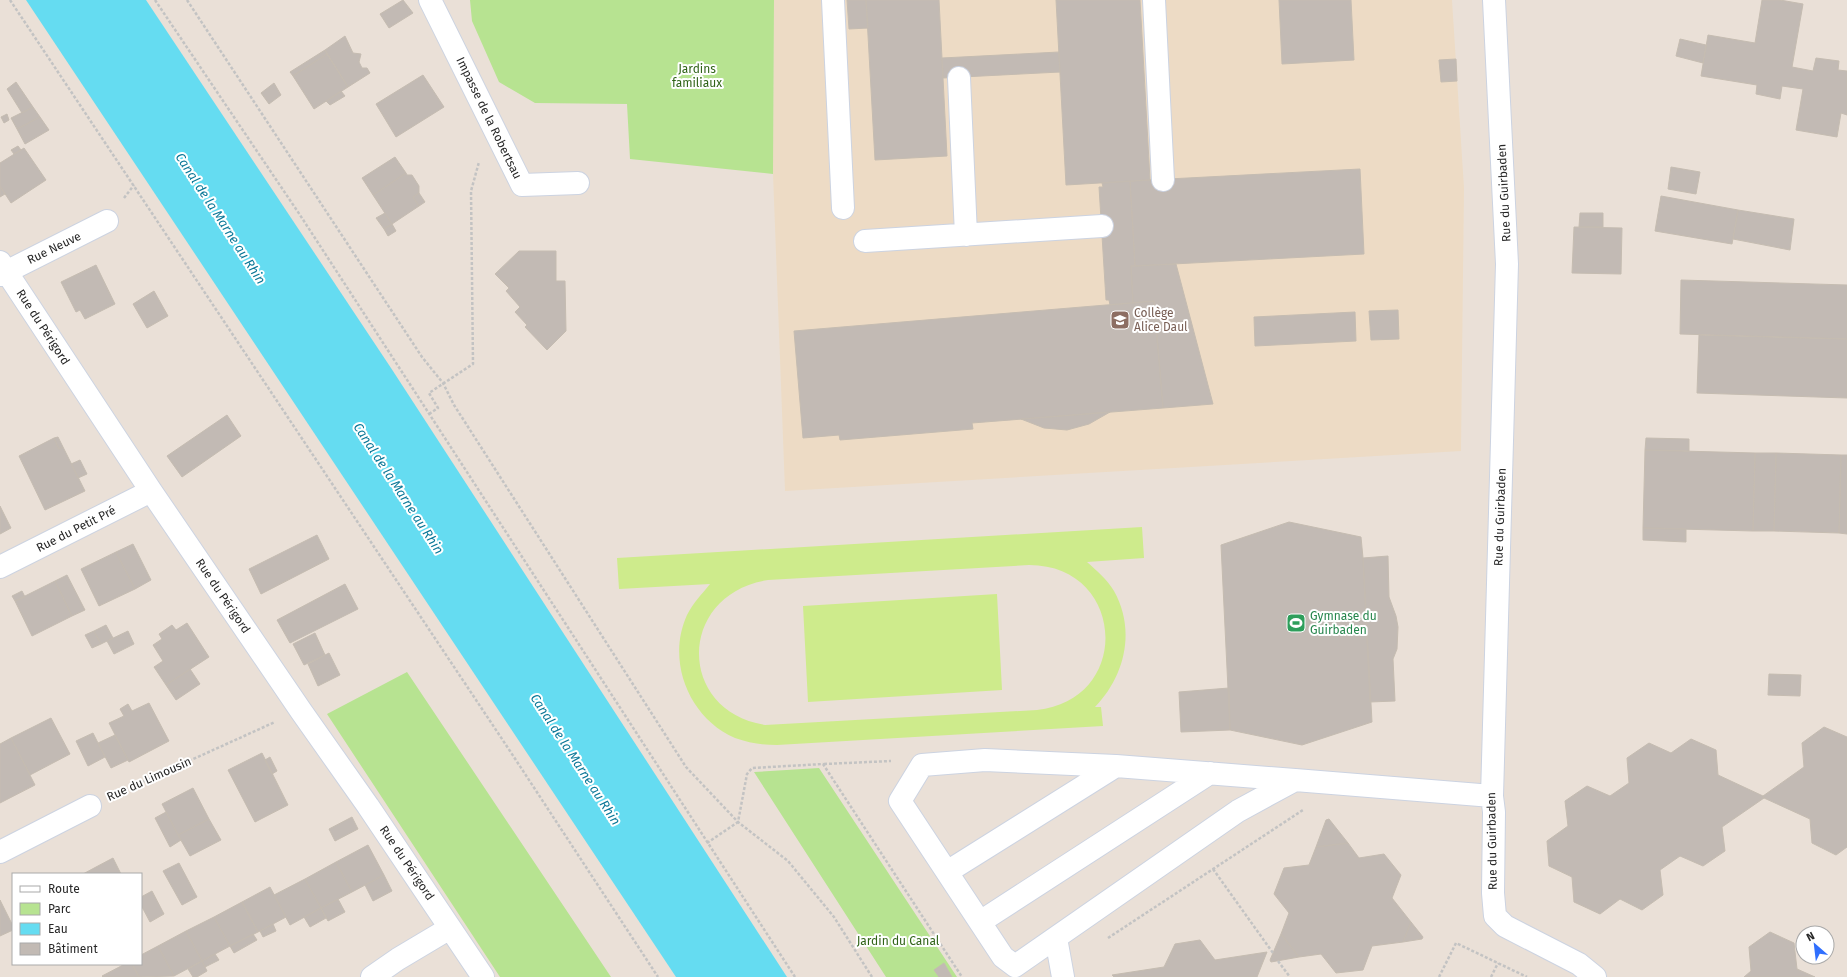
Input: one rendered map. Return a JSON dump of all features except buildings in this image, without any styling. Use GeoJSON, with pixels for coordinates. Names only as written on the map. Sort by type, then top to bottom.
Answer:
{"type":"FeatureCollection","features":[{"type":"Feature","properties":{"kind":"street","name":"Impasse de la Robertsau"},"geometry":{"type":"LineString","coordinates":[[430,0],[522,185],[578,183]]}},
{"type":"Feature","properties":{"kind":"street"},"geometry":{"type":"LineString","coordinates":[[833,0],[843,208]]}},
{"type":"Feature","properties":{"kind":"street"},"geometry":{"type":"LineString","coordinates":[[1154,0],[1163,180]]}},
{"type":"Feature","properties":{"kind":"street","name":"Rue du Guirbaden"},"geometry":{"type":"LineString","coordinates":[[1494,0],[1507,264],[1492,796],[1494,812],[1493,893],[1495,916],[1505,926],[1578,964],[1595,977]]}},
{"type":"Feature","properties":{"kind":"street"},"geometry":{"type":"LineString","coordinates":[[959,78],[966,235]]}},
{"type":"Feature","properties":{"kind":"street","name":"Rue Neuve"},"geometry":{"type":"LineString","coordinates":[[2,269],[107,221]]}},
{"type":"Feature","properties":{"kind":"street"},"geometry":{"type":"LineString","coordinates":[[865,241],[1102,226]]}},
{"type":"Feature","properties":{"kind":"street","name":"Rue du Périgord"},"geometry":{"type":"LineString","coordinates":[[2,269],[151,491],[301,711],[368,806],[483,977]]}},
{"type":"Feature","properties":{"kind":"street","name":"Rue du Petit Pré"},"geometry":{"type":"LineString","coordinates":[[0,567],[151,491]]}},
{"type":"Feature","properties":{"kind":"street"},"geometry":{"type":"LineString","coordinates":[[1295,780],[1238,811],[1015,966],[1003,957],[900,801],[922,765],[985,760],[1116,766],[1210,773],[1492,796]]}},
{"type":"Feature","properties":{"kind":"street"},"geometry":{"type":"LineString","coordinates":[[947,872],[1116,766]]}},
{"type":"Feature","properties":{"kind":"street"},"geometry":{"type":"LineString","coordinates":[[980,922],[1210,773]]}},
{"type":"Feature","properties":{"kind":"street"},"geometry":{"type":"LineString","coordinates":[[0,852],[90,806]]}},
{"type":"Feature","properties":{"kind":"street"},"geometry":{"type":"LineString","coordinates":[[372,977],[398,959],[450,928]]}},
{"type":"Feature","properties":{"kind":"street"},"geometry":{"type":"LineString","coordinates":[[1056,938],[1063,977]]}},
{"type":"Feature","properties":{"kind":"path"},"geometry":{"type":"LineString","coordinates":[[10,0],[501,737],[658,977]]}},
{"type":"Feature","properties":{"kind":"path"},"geometry":{"type":"LineString","coordinates":[[155,0],[300,215],[795,977]]}},
{"type":"Feature","properties":{"kind":"path"},"geometry":{"type":"LineString","coordinates":[[187,0],[422,357],[443,383],[454,406],[686,767],[738,822],[788,862],[834,917],[872,977]]}},
{"type":"Feature","properties":{"kind":"path"},"geometry":{"type":"LineString","coordinates":[[429,414],[438,408],[429,393],[473,364],[472,191],[489,119]]}},
{"type":"Feature","properties":{"kind":"path","name":"Rue du Limousin"},"geometry":{"type":"LineString","coordinates":[[90,806],[301,711]]}},
{"type":"Feature","properties":{"kind":"path"},"geometry":{"type":"LineString","coordinates":[[707,843],[738,822],[747,774],[752,768],[906,761],[922,765]]}},
{"type":"Feature","properties":{"kind":"path"},"geometry":{"type":"LineString","coordinates":[[823,764],[962,977]]}},
{"type":"Feature","properties":{"kind":"path"},"geometry":{"type":"LineString","coordinates":[[1107,939],[1305,808]]}},
{"type":"Feature","properties":{"kind":"path"},"geometry":{"type":"LineString","coordinates":[[1213,869],[1273,953]]}},
{"type":"Feature","properties":{"kind":"path"},"geometry":{"type":"LineString","coordinates":[[1439,977],[1456,943],[1527,977]]}},
{"type":"Feature","properties":{"kind":"path"},"geometry":{"type":"LineString","coordinates":[[1278,961],[1290,977]]}},
{"type":"Feature","properties":{"kind":"path"},"geometry":{"type":"LineString","coordinates":[[1491,977],[1498,963]]}},
{"type":"Feature","properties":{"kind":"shaded area","name":"Collège Alice Daul"},"geometry":{"type":"Polygon","coordinates":[[[774,0],[1452,0],[1464,188],[1461,451],[785,491],[773,174],[774,0]]]}},
{"type":"Feature","properties":{"kind":"green space","name":"Jardins familiaux"},"geometry":{"type":"Polygon","coordinates":[[[470,0],[774,0],[773,174],[630,159],[627,104],[535,103],[499,82],[472,21],[470,0]]]}},
{"type":"Feature","properties":{"kind":"green space"},"geometry":{"type":"Polygon","coordinates":[[[1142,527],[1144,558],[1087,562],[1105,579],[1114,591],[1121,606],[1125,621],[1126,637],[1120,667],[1114,681],[1095,707],[1101,707],[1103,726],[777,745],[745,741],[735,738],[719,729],[705,717],[694,702],[686,686],[681,669],[679,651],[681,633],[689,611],[710,584],[619,589],[617,558],[1142,527]],[[1029,565],[768,580],[738,590],[717,607],[704,628],[699,652],[703,677],[715,698],[736,715],[765,725],[1037,710],[1068,701],[1090,683],[1102,660],[1105,634],[1099,608],[1085,586],[1061,571],[1029,565]]]}},
{"type":"Feature","properties":{"kind":"green space"},"geometry":{"type":"Polygon","coordinates":[[[997,594],[1002,690],[808,702],[803,606],[997,594]]]}},
{"type":"Feature","properties":{"kind":"green space"},"geometry":{"type":"Polygon","coordinates":[[[407,672],[611,977],[500,977],[327,714],[407,672]]]}},
{"type":"Feature","properties":{"kind":"green space","name":"Jardin du Canal"},"geometry":{"type":"Polygon","coordinates":[[[819,768],[957,977],[886,977],[754,772],[819,768]]]}},
{"type":"Feature","properties":{"kind":"water","name":"Canal de la Marne au Rhin"},"geometry":{"type":"Polygon","coordinates":[[[26,0],[146,0],[391,368],[787,977],[676,977],[26,0]]]}},
{"type":"Feature","properties":{"kind":"place","name":"Collège Alice Daul"},"geometry":{"type":"Point","coordinates":[1120,320]}},
{"type":"Feature","properties":{"kind":"place","name":"Gymnase du Guirbaden"},"geometry":{"type":"Point","coordinates":[1296,623]}}]}
